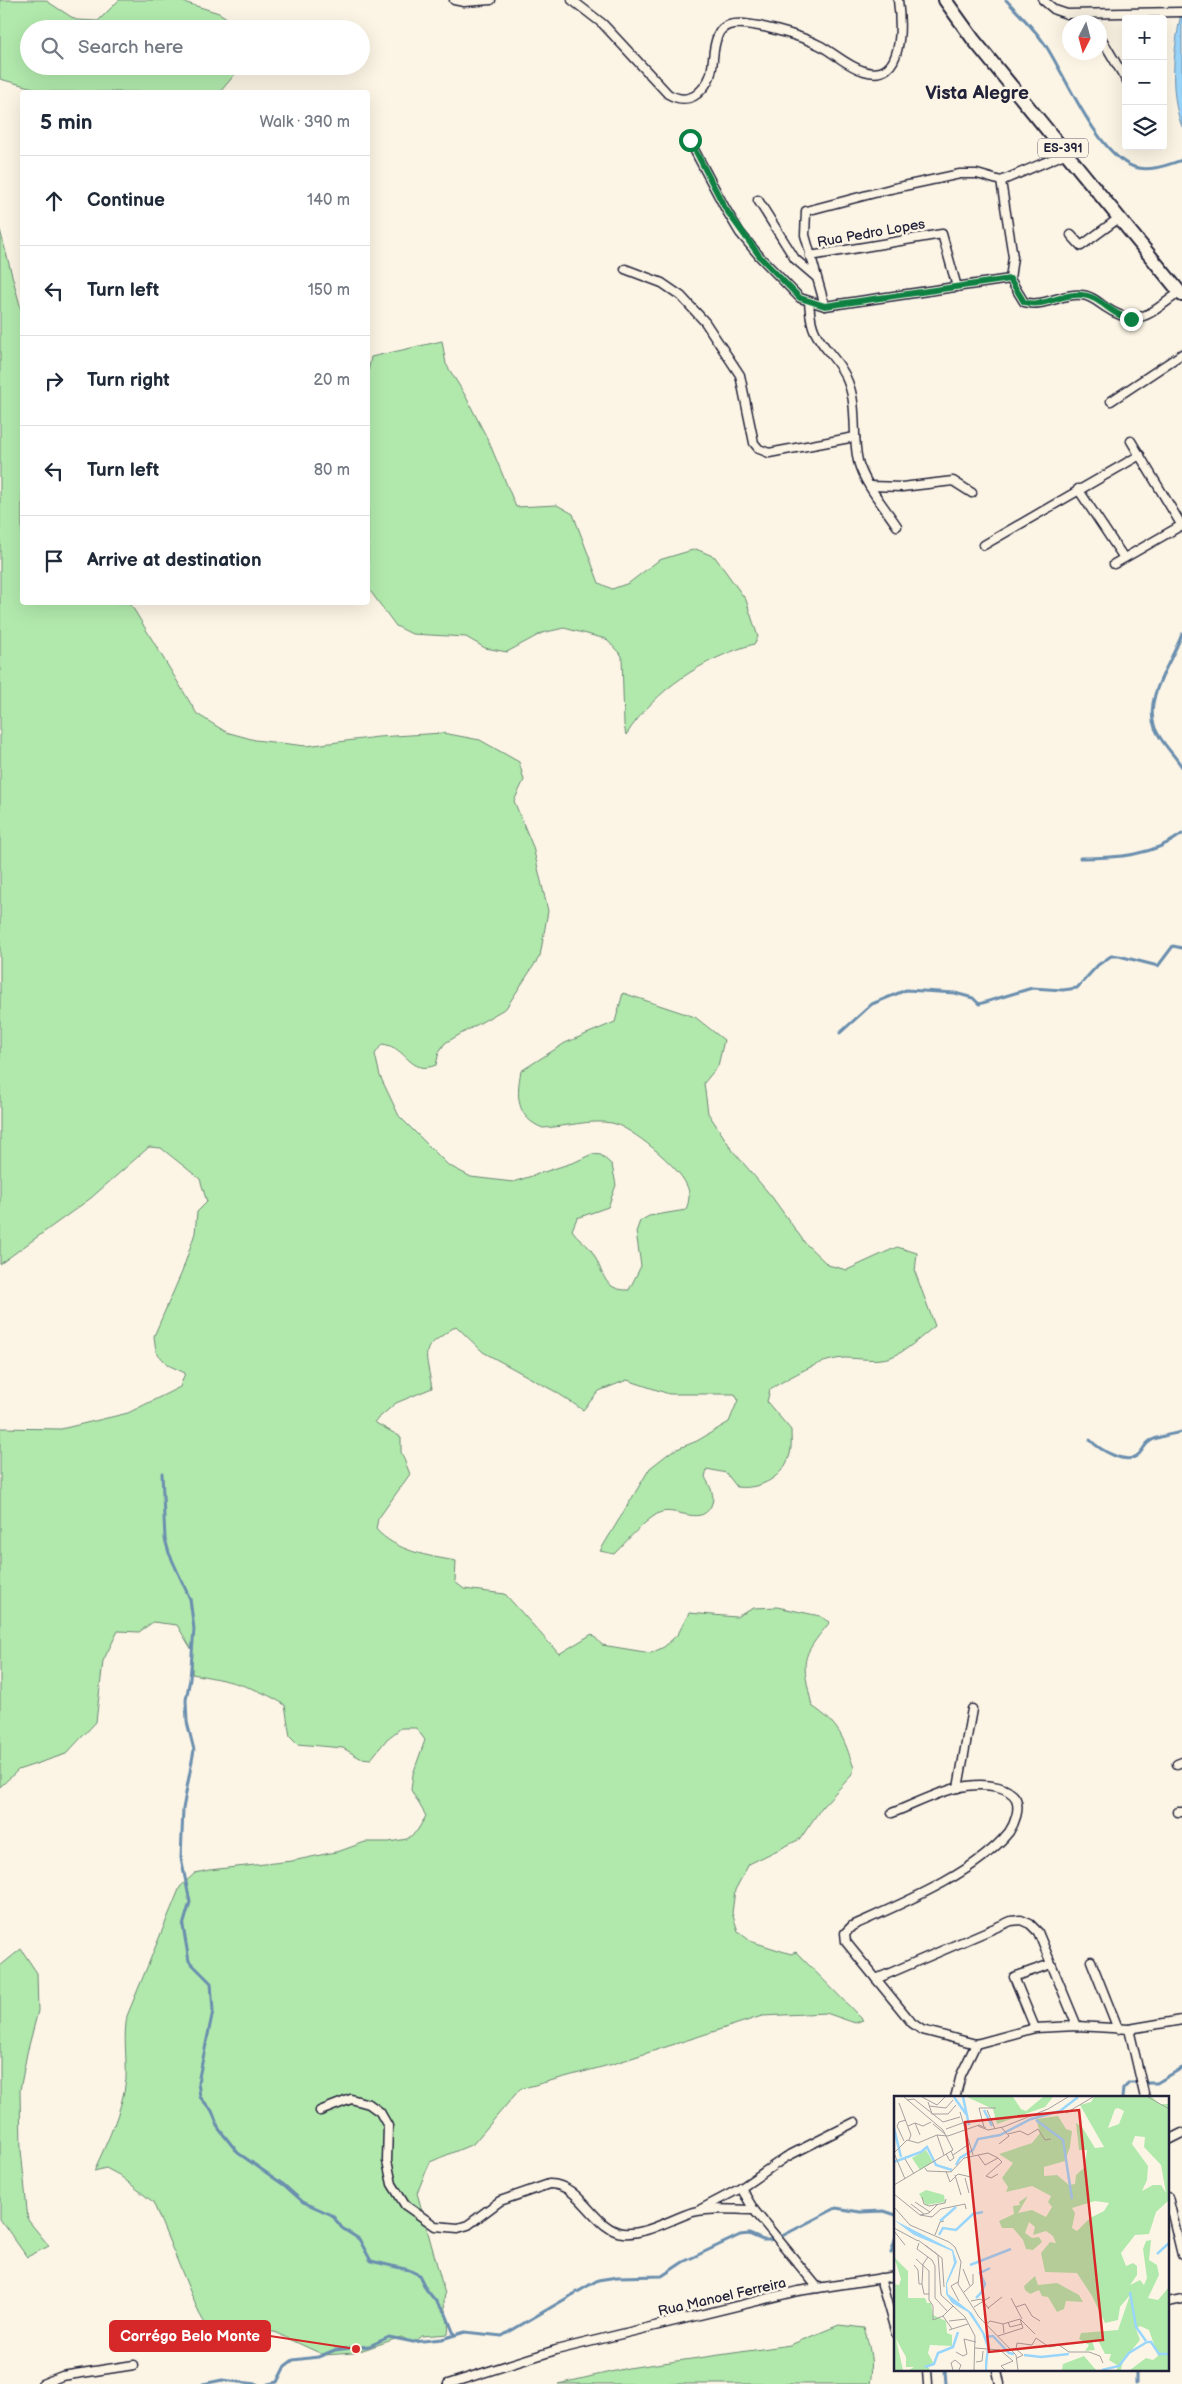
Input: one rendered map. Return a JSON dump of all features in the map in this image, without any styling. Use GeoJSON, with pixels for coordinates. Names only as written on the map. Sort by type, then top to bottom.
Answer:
{"type":"FeatureCollection","features":[{"type":"Feature","properties":{"kind":"main road","name":"ES-391"},"geometry":{"type":"LineString","coordinates":[[945,0],[973,38],[1181,294]]}},
{"type":"Feature","properties":{"kind":"street"},"geometry":{"type":"LineString","coordinates":[[454,0],[464,2],[491,0]]}},
{"type":"Feature","properties":{"kind":"street"},"geometry":{"type":"LineString","coordinates":[[572,0],[604,24],[668,94],[680,99],[695,96],[708,82],[718,33],[733,24],[758,27],[805,38],[857,69],[872,73],[879,72],[893,60],[900,41],[898,0]]}},
{"type":"Feature","properties":{"kind":"street"},"geometry":{"type":"LineString","coordinates":[[1043,0],[1060,12],[1087,14],[1178,12]]}},
{"type":"Feature","properties":{"kind":"street"},"geometry":{"type":"LineString","coordinates":[[1107,48],[1122,73]]}},
{"type":"Feature","properties":{"kind":"street"},"geometry":{"type":"LineString","coordinates":[[690,140],[740,233],[788,288],[800,298],[809,302],[825,306],[1010,279]]}},
{"type":"Feature","properties":{"kind":"street"},"geometry":{"type":"LineString","coordinates":[[825,306],[805,235],[806,211],[890,189],[960,174],[977,174],[1001,181],[1067,153]]}},
{"type":"Feature","properties":{"kind":"street"},"geometry":{"type":"LineString","coordinates":[[1001,181],[1012,247],[1010,279],[1024,302],[1036,304],[1082,295],[1124,318],[1136,320],[1181,294]]}},
{"type":"Feature","properties":{"kind":"street"},"geometry":{"type":"LineString","coordinates":[[758,200],[795,259],[816,278]]}},
{"type":"Feature","properties":{"kind":"street"},"geometry":{"type":"LineString","coordinates":[[1071,235],[1081,246],[1119,218]]}},
{"type":"Feature","properties":{"kind":"street","name":"Rua Pedro Lopes"},"geometry":{"type":"LineString","coordinates":[[810,256],[942,234],[957,286]]}},
{"type":"Feature","properties":{"kind":"street"},"geometry":{"type":"LineString","coordinates":[[625,269],[662,283],[682,296],[705,322],[740,375],[754,443],[759,449],[769,453],[855,437]]}},
{"type":"Feature","properties":{"kind":"street"},"geometry":{"type":"LineString","coordinates":[[809,302],[811,321],[815,332],[842,367],[853,398],[855,437],[860,466],[870,486],[897,526]]}},
{"type":"Feature","properties":{"kind":"street"},"geometry":{"type":"LineString","coordinates":[[1111,401],[1182,354]]}},
{"type":"Feature","properties":{"kind":"street"},"geometry":{"type":"LineString","coordinates":[[1114,564],[1182,525],[1131,441]]}},
{"type":"Feature","properties":{"kind":"street"},"geometry":{"type":"LineString","coordinates":[[984,545],[1140,456]]}},
{"type":"Feature","properties":{"kind":"street"},"geometry":{"type":"LineString","coordinates":[[870,486],[902,487],[952,482],[972,492]]}},
{"type":"Feature","properties":{"kind":"street"},"geometry":{"type":"LineString","coordinates":[[1078,490],[1124,558]]}},
{"type":"Feature","properties":{"kind":"street"},"geometry":{"type":"LineString","coordinates":[[958,1788],[972,1710]]}},
{"type":"Feature","properties":{"kind":"street"},"geometry":{"type":"LineString","coordinates":[[892,1813],[958,1788],[988,1785],[1013,1793],[1018,1809],[1009,1831],[964,1869],[943,1882],[848,1929],[844,1938],[846,1942],[912,2023],[922,2030],[976,2044],[1035,2028],[1078,2026],[1129,2029],[1182,2020]]}},
{"type":"Feature","properties":{"kind":"street"},"geometry":{"type":"LineString","coordinates":[[876,1979],[988,1929],[1021,1920],[1030,1924],[1038,1932],[1078,2026]]}},
{"type":"Feature","properties":{"kind":"street"},"geometry":{"type":"LineString","coordinates":[[1091,1961],[1118,2029]]}},
{"type":"Feature","properties":{"kind":"street"},"geometry":{"type":"LineString","coordinates":[[1035,2028],[1014,1977],[1051,1964]]}},
{"type":"Feature","properties":{"kind":"street"},"geometry":{"type":"LineString","coordinates":[[1129,2029],[1145,2096]]}},
{"type":"Feature","properties":{"kind":"street"},"geometry":{"type":"LineString","coordinates":[[956,2096],[961,2075],[976,2044]]}},
{"type":"Feature","properties":{"kind":"street"},"geometry":{"type":"LineString","coordinates":[[320,2111],[352,2099],[369,2104],[380,2112],[388,2126],[387,2161],[395,2190],[410,2209],[435,2226],[458,2228],[468,2225],[500,2201],[549,2184],[556,2184],[567,2188],[611,2229],[624,2233],[637,2232],[694,2212],[741,2188],[786,2157],[855,2122]]}},
{"type":"Feature","properties":{"kind":"street"},"geometry":{"type":"LineString","coordinates":[[1170,2139],[1182,2133]]}},
{"type":"Feature","properties":{"kind":"street"},"geometry":{"type":"LineString","coordinates":[[741,2188],[754,2210],[818,2288]]}},
{"type":"Feature","properties":{"kind":"street"},"geometry":{"type":"LineString","coordinates":[[1170,2205],[1182,2255]]}},
{"type":"Feature","properties":{"kind":"street"},"geometry":{"type":"LineString","coordinates":[[694,2212],[754,2210]]}},
{"type":"Feature","properties":{"kind":"street","name":"Rua Manoel Ferreira"},"geometry":{"type":"LineString","coordinates":[[448,2384],[556,2350],[818,2288],[894,2276]]}},
{"type":"Feature","properties":{"kind":"street"},"geometry":{"type":"LineString","coordinates":[[880,2278],[894,2327]]}},
{"type":"Feature","properties":{"kind":"street"},"geometry":{"type":"LineString","coordinates":[[42,2384],[62,2376],[134,2365]]}},
{"type":"Feature","properties":{"kind":"green space"},"geometry":{"type":"Polygon","coordinates":[[[0,0],[45,0],[76,20],[20,20],[20,75],[234,75],[222,90],[36,90],[0,79],[0,0]]]}},
{"type":"Feature","properties":{"kind":"green space"},"geometry":{"type":"Polygon","coordinates":[[[119,0],[177,0],[219,13],[230,20],[99,20],[119,0]]]}},
{"type":"Feature","properties":{"kind":"green space"},"geometry":{"type":"Polygon","coordinates":[[[0,230],[20,305],[20,605],[131,605],[197,714],[226,732],[255,740],[306,746],[378,737],[443,733],[480,740],[519,762],[524,780],[514,801],[533,847],[548,911],[540,956],[506,1008],[445,1043],[439,1052],[436,1065],[420,1067],[398,1050],[382,1044],[375,1054],[380,1076],[399,1116],[448,1165],[471,1177],[513,1182],[575,1162],[592,1154],[601,1155],[612,1165],[616,1185],[608,1207],[577,1218],[572,1230],[591,1250],[608,1283],[613,1287],[629,1290],[641,1266],[636,1232],[640,1221],[649,1216],[686,1210],[689,1191],[686,1184],[674,1167],[653,1148],[620,1126],[612,1123],[595,1122],[543,1128],[534,1124],[527,1118],[520,1105],[521,1071],[565,1043],[615,1022],[623,993],[695,1017],[724,1040],[718,1066],[704,1083],[708,1113],[733,1151],[772,1197],[805,1243],[828,1265],[847,1270],[897,1247],[917,1253],[915,1272],[935,1326],[897,1355],[874,1360],[834,1359],[806,1369],[770,1389],[767,1402],[791,1430],[791,1451],[787,1462],[777,1475],[762,1484],[737,1487],[726,1473],[707,1469],[705,1477],[712,1491],[713,1498],[711,1506],[706,1512],[693,1516],[671,1512],[657,1514],[614,1554],[600,1551],[650,1468],[672,1451],[697,1441],[729,1422],[738,1400],[735,1394],[669,1394],[627,1380],[599,1391],[583,1410],[556,1392],[483,1352],[456,1326],[436,1340],[427,1350],[427,1363],[432,1388],[396,1403],[374,1422],[401,1437],[401,1452],[410,1474],[378,1519],[376,1529],[393,1543],[402,1547],[423,1554],[456,1561],[455,1582],[464,1589],[505,1594],[559,1654],[592,1634],[602,1645],[651,1653],[664,1647],[678,1634],[689,1613],[736,1617],[754,1608],[777,1607],[820,1616],[830,1622],[808,1653],[805,1669],[806,1679],[812,1706],[835,1726],[847,1748],[854,1768],[851,1776],[822,1807],[800,1839],[749,1864],[735,1890],[732,1913],[738,1931],[750,1941],[791,1954],[796,1952],[863,2020],[855,2023],[826,2013],[762,2016],[613,2064],[520,2089],[473,2144],[430,2162],[417,2193],[445,2294],[444,2305],[449,2329],[448,2334],[422,2336],[414,2343],[401,2337],[354,2353],[324,2355],[274,2332],[243,2332],[216,2343],[199,2313],[153,2202],[119,2175],[106,2168],[94,2171],[114,2126],[122,2102],[126,2078],[125,2032],[127,2016],[180,1887],[195,1873],[209,1870],[292,1861],[340,1851],[365,1842],[389,1842],[407,1839],[417,1831],[426,1816],[411,1790],[413,1774],[425,1740],[416,1728],[401,1728],[387,1739],[371,1759],[360,1758],[343,1748],[297,1744],[290,1737],[285,1705],[252,1688],[229,1681],[192,1674],[192,1650],[177,1625],[153,1622],[139,1632],[118,1631],[103,1661],[96,1722],[66,1754],[18,1770],[0,1787],[0,1428],[61,1429],[128,1413],[180,1387],[185,1373],[168,1365],[156,1352],[154,1336],[182,1272],[195,1233],[197,1212],[207,1202],[200,1179],[161,1148],[149,1147],[91,1198],[0,1264],[0,230]]]}},
{"type":"Feature","properties":{"kind":"green space"},"geometry":{"type":"Polygon","coordinates":[[[442,341],[446,364],[465,395],[489,442],[516,507],[557,505],[573,514],[599,583],[612,589],[629,583],[659,560],[696,549],[715,557],[746,600],[758,637],[754,644],[716,658],[682,678],[651,703],[626,735],[622,656],[606,639],[564,628],[542,633],[507,652],[485,648],[466,637],[412,634],[396,626],[370,591],[371,357],[442,341]]]}},
{"type":"Feature","properties":{"kind":"green space"},"geometry":{"type":"Polygon","coordinates":[[[21,1949],[37,1973],[38,2011],[20,2090],[21,2150],[28,2220],[49,2246],[27,2257],[0,2219],[0,1966],[21,1949]]]}},
{"type":"Feature","properties":{"kind":"green space"},"geometry":{"type":"Polygon","coordinates":[[[839,2325],[864,2328],[871,2356],[870,2384],[558,2384],[628,2368],[790,2345],[839,2325]]]}},
{"type":"Feature","properties":{"kind":"water"},"geometry":{"type":"Polygon","coordinates":[[[1182,8],[1182,127],[1175,98],[1174,68],[1182,8]]]}},
{"type":"Feature","properties":{"kind":"waterway"},"geometry":{"type":"LineString","coordinates":[[1006,0],[1042,40],[1084,114],[1108,147],[1121,160],[1134,167],[1146,169],[1182,160]]}},
{"type":"Feature","properties":{"kind":"waterway"},"geometry":{"type":"LineString","coordinates":[[1182,634],[1160,680],[1152,716],[1155,728],[1164,744],[1182,767]]}},
{"type":"Feature","properties":{"kind":"waterway"},"geometry":{"type":"LineString","coordinates":[[1080,858],[1134,854],[1159,847],[1182,834]]}},
{"type":"Feature","properties":{"kind":"waterway"},"geometry":{"type":"LineString","coordinates":[[840,1033],[872,1004],[906,990],[955,993],[973,998],[979,1004],[1032,988],[1063,990],[1077,988],[1098,965],[1111,956],[1119,956],[1158,966],[1173,946],[1182,948]]}},
{"type":"Feature","properties":{"kind":"waterway"},"geometry":{"type":"LineString","coordinates":[[1090,1440],[1106,1452],[1128,1459],[1134,1458],[1139,1454],[1150,1441],[1162,1436],[1182,1432]]}},
{"type":"Feature","properties":{"kind":"waterway"},"geometry":{"type":"LineString","coordinates":[[162,1473],[165,1539],[169,1553],[190,1599],[194,1629],[190,1679],[186,1700],[187,1722],[194,1750],[183,1809],[181,1858],[190,1902],[183,1926],[189,1961],[211,1983],[213,2011],[198,2082],[200,2097],[212,2111],[219,2129],[238,2153],[284,2185],[303,2202],[332,2215],[342,2228],[359,2239],[371,2261],[409,2270],[419,2275],[426,2289],[446,2314],[454,2334]]}},
{"type":"Feature","properties":{"kind":"waterway"},"geometry":{"type":"LineString","coordinates":[[1122,2096],[1123,2089],[1129,2083],[1157,2083],[1182,2068]]}},
{"type":"Feature","properties":{"kind":"waterway"},"geometry":{"type":"LineString","coordinates":[[268,2384],[277,2382],[285,2366],[293,2360],[318,2357],[335,2350],[369,2346],[389,2337],[413,2342],[442,2339],[465,2332],[502,2336],[598,2280],[617,2277],[662,2276],[683,2262],[740,2235],[749,2234],[763,2240],[769,2240],[782,2236],[836,2208],[860,2212],[884,2211],[894,2214]]}},
{"type":"Feature","properties":{"kind":"waterway"},"geometry":{"type":"LineString","coordinates":[[891,2253],[894,2243]]}},
{"type":"Feature","properties":{"kind":"waterway"},"geometry":{"type":"LineString","coordinates":[[945,2372],[946,2384]]}},
{"type":"Feature","properties":{"kind":"waterway"},"geometry":{"type":"LineString","coordinates":[[1136,2372],[1136,2384]]}},
{"type":"Feature","properties":{"kind":"waterway"},"geometry":{"type":"LineString","coordinates":[[203,2384],[222,2380],[257,2384]]}},
{"type":"Feature","properties":{"kind":"place","name":"Corrégo Belo Monte"},"geometry":{"type":"Point","coordinates":[356,2349]}},
{"type":"Feature","properties":{"kind":"district","name":"Vista Alegre"},"geometry":{"type":"Point","coordinates":[977,93]}},
{"type":"Feature","properties":{"kind":"route"},"geometry":{"type":"LineString","coordinates":[[690,140],[740,233],[788,288],[805,301],[825,306],[1010,279],[1020,298],[1030,304],[1082,295],[1088,296],[1124,318],[1131,319]]}}]}
